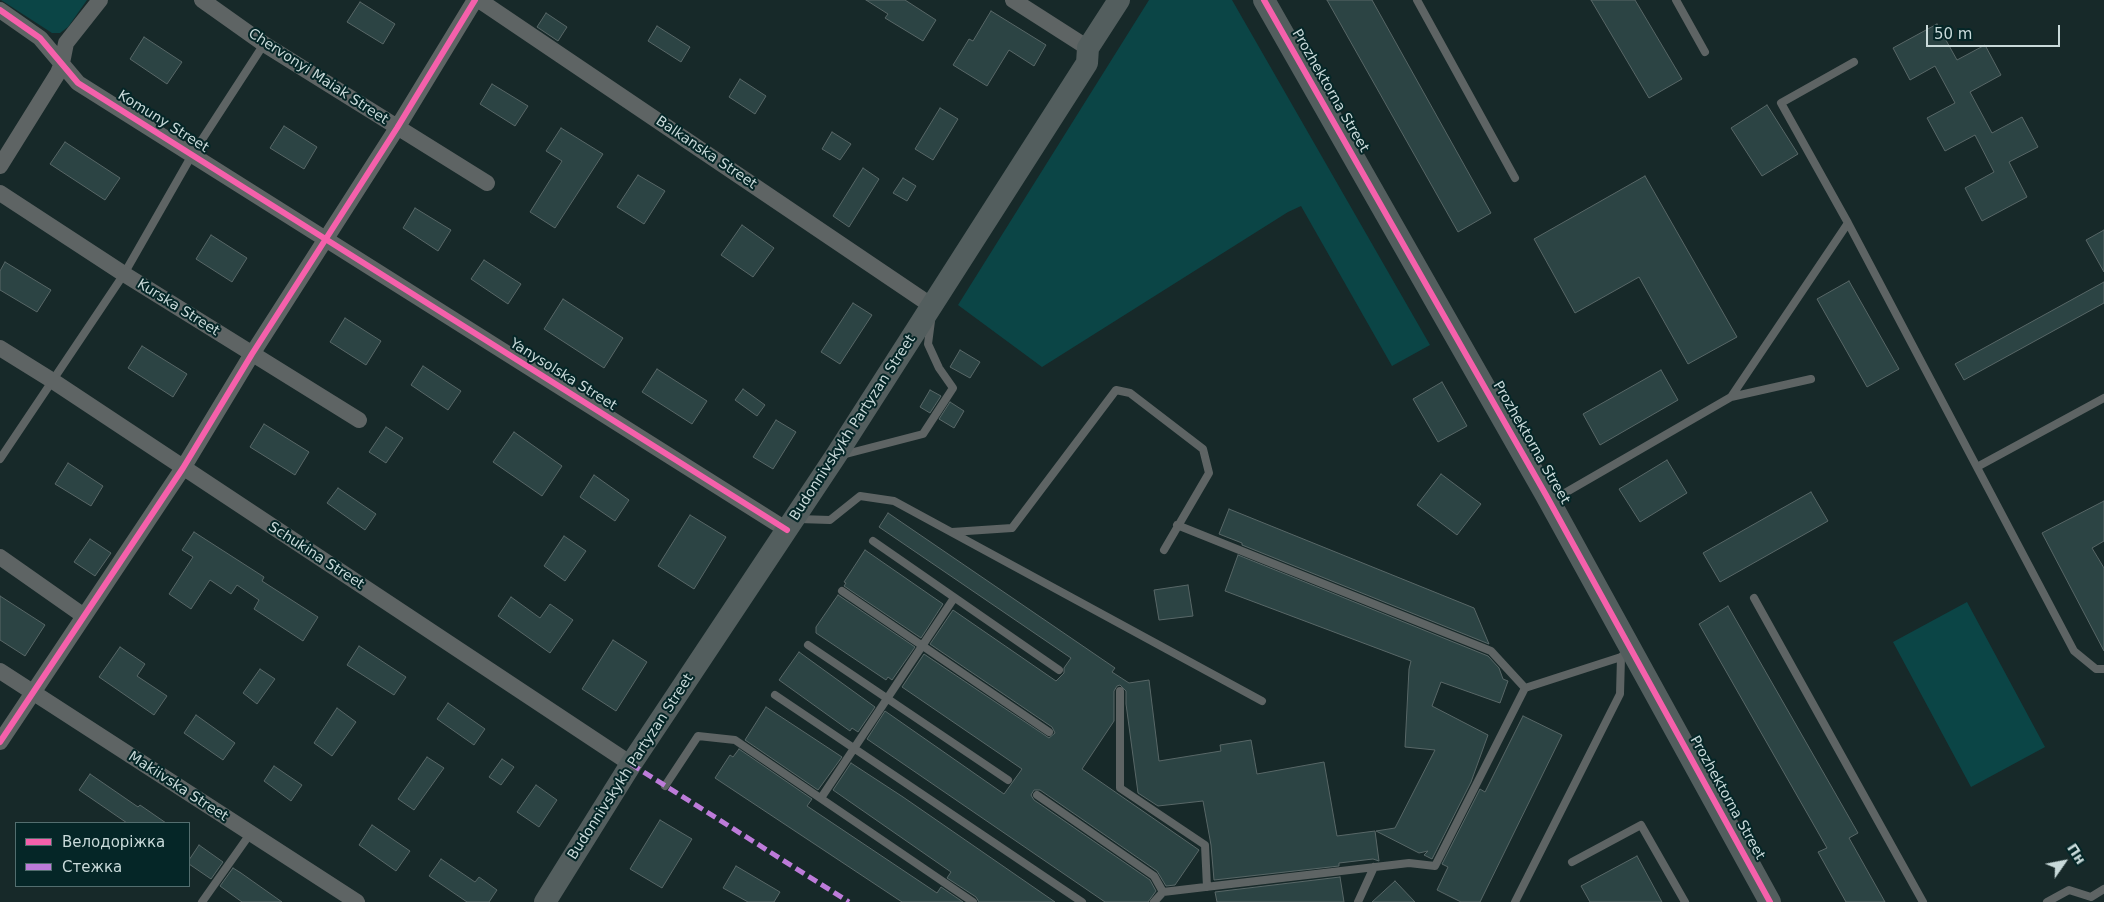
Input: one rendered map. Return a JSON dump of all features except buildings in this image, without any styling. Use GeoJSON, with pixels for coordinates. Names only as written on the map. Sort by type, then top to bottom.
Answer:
{"type":"FeatureCollection","features":[{"type":"Feature","properties":{"kind":"main road","name":"Budonnivskykh Partyzan Street"},"geometry":{"type":"LineString","coordinates":[[544,902],[631,764],[836,457],[1087,63],[1088,48],[1119,0]]}},
{"type":"Feature","properties":{"kind":"main road","name":"Prozhektorna Street"},"geometry":{"type":"LineString","coordinates":[[1264,0],[1550,502],[1626,653],[1770,902]]}},
{"type":"Feature","properties":{"kind":"street"},"geometry":{"type":"LineString","coordinates":[[0,166],[62,63],[66,43],[100,0]]}},
{"type":"Feature","properties":{"kind":"street","name":"Chervonyi Maiak Street"},"geometry":{"type":"LineString","coordinates":[[202,0],[264,44],[487,183]]}},
{"type":"Feature","properties":{"kind":"street"},"geometry":{"type":"LineString","coordinates":[[0,742],[182,468],[252,354],[397,128],[475,0]]}},
{"type":"Feature","properties":{"kind":"street","name":"Balkanska Street"},"geometry":{"type":"LineString","coordinates":[[479,0],[932,306]]}},
{"type":"Feature","properties":{"kind":"street"},"geometry":{"type":"LineString","coordinates":[[1013,0],[1088,48]]}},
{"type":"Feature","properties":{"kind":"street","name":"Komuny Street"},"geometry":{"type":"LineString","coordinates":[[0,10],[40,38],[78,84],[326,241]]}},
{"type":"Feature","properties":{"kind":"street","name":"Kurska Street"},"geometry":{"type":"LineString","coordinates":[[0,193],[124,274],[359,420]]}},
{"type":"Feature","properties":{"kind":"street","name":"Yanysolska Street"},"geometry":{"type":"LineString","coordinates":[[326,241],[791,524]]}},
{"type":"Feature","properties":{"kind":"street","name":"Schukina Street"},"geometry":{"type":"LineString","coordinates":[[0,348],[53,381],[631,764]]}},
{"type":"Feature","properties":{"kind":"street"},"geometry":{"type":"LineString","coordinates":[[0,557],[84,616]]}},
{"type":"Feature","properties":{"kind":"street","name":"Makiivska Street"},"geometry":{"type":"LineString","coordinates":[[0,671],[356,902]]}},
{"type":"Feature","properties":{"kind":"lane"},"geometry":{"type":"LineString","coordinates":[[1417,0],[1515,178]]}},
{"type":"Feature","properties":{"kind":"lane"},"geometry":{"type":"LineString","coordinates":[[1676,0],[1704,52]]}},
{"type":"Feature","properties":{"kind":"lane"},"geometry":{"type":"LineString","coordinates":[[0,459],[124,274],[192,156],[264,44]]}},
{"type":"Feature","properties":{"kind":"lane"},"geometry":{"type":"LineString","coordinates":[[1854,62],[1781,103],[1848,223],[2074,651],[2096,669],[2104,669]]}},
{"type":"Feature","properties":{"kind":"lane"},"geometry":{"type":"LineString","coordinates":[[1731,397],[1848,223]]}},
{"type":"Feature","properties":{"kind":"lane"},"geometry":{"type":"LineString","coordinates":[[836,457],[923,434],[953,388],[939,368],[928,344],[932,306]]}},
{"type":"Feature","properties":{"kind":"lane"},"geometry":{"type":"LineString","coordinates":[[1550,502],[1731,397],[1812,379]]}},
{"type":"Feature","properties":{"kind":"lane"},"geometry":{"type":"LineString","coordinates":[[952,532],[1012,528],[1116,390],[1130,393],[1203,449],[1209,474],[1177,525],[1164,550]]}},
{"type":"Feature","properties":{"kind":"lane"},"geometry":{"type":"LineString","coordinates":[[1977,467],[2104,398]]}},
{"type":"Feature","properties":{"kind":"lane"},"geometry":{"type":"LineString","coordinates":[[791,524],[830,520],[860,496],[894,501],[1262,701]]}},
{"type":"Feature","properties":{"kind":"lane"},"geometry":{"type":"LineString","coordinates":[[1177,525],[1492,651],[1525,688]]}},
{"type":"Feature","properties":{"kind":"lane"},"geometry":{"type":"LineString","coordinates":[[873,541],[1059,670]]}},
{"type":"Feature","properties":{"kind":"lane"},"geometry":{"type":"LineString","coordinates":[[842,591],[1049,732]]}},
{"type":"Feature","properties":{"kind":"lane"},"geometry":{"type":"LineString","coordinates":[[821,798],[954,598]]}},
{"type":"Feature","properties":{"kind":"lane"},"geometry":{"type":"LineString","coordinates":[[1754,598],[1923,902]]}},
{"type":"Feature","properties":{"kind":"lane"},"geometry":{"type":"LineString","coordinates":[[808,645],[1008,780]]}},
{"type":"Feature","properties":{"kind":"lane"},"geometry":{"type":"LineString","coordinates":[[1154,902],[1164,892],[1410,863],[1435,866],[1525,688],[1626,653],[1620,694],[1515,902]]}},
{"type":"Feature","properties":{"kind":"lane"},"geometry":{"type":"LineString","coordinates":[[1120,691],[1120,788],[1205,845],[1206,887]]}},
{"type":"Feature","properties":{"kind":"lane"},"geometry":{"type":"LineString","coordinates":[[775,695],[1082,902]]}},
{"type":"Feature","properties":{"kind":"lane"},"geometry":{"type":"LineString","coordinates":[[665,786],[698,736],[735,740],[973,902]]}},
{"type":"Feature","properties":{"kind":"lane"},"geometry":{"type":"LineString","coordinates":[[1037,795],[1154,876],[1164,892]]}},
{"type":"Feature","properties":{"kind":"lane"},"geometry":{"type":"LineString","coordinates":[[1572,862],[1641,825],[1685,902]]}},
{"type":"Feature","properties":{"kind":"lane"},"geometry":{"type":"LineString","coordinates":[[202,902],[250,834]]}},
{"type":"Feature","properties":{"kind":"lane"},"geometry":{"type":"LineString","coordinates":[[1358,902],[1374,867]]}},
{"type":"Feature","properties":{"kind":"lane"},"geometry":{"type":"LineString","coordinates":[[2047,902],[2070,890],[2093,899],[2104,889]]}},
{"type":"Feature","properties":{"kind":"shaded area"},"geometry":{"type":"Polygon","coordinates":[[[1,0],[87,0],[68,27],[60,33],[52,33],[1,0]]]}},
{"type":"Feature","properties":{"kind":"shaded area"},"geometry":{"type":"Polygon","coordinates":[[[1149,0],[1232,0],[1430,345],[1392,366],[1301,206],[1288,212],[1042,367],[958,305],[1149,0]]]}},
{"type":"Feature","properties":{"kind":"shaded area"},"geometry":{"type":"Polygon","coordinates":[[[1967,602],[2045,747],[1971,787],[1893,642],[1967,602]]]}},
{"type":"Feature","properties":{"kind":"marked path"},"geometry":{"type":"LineString","coordinates":[[631,764],[849,902]]}},
{"type":"Feature","properties":{"kind":"cycle path"},"geometry":{"type":"LineString","coordinates":[[0,742],[183,468],[252,354],[397,128],[475,0]]}},
{"type":"Feature","properties":{"kind":"cycle path"},"geometry":{"type":"LineString","coordinates":[[1264,0],[1546,495],[1770,902]]}},
{"type":"Feature","properties":{"kind":"cycle path"},"geometry":{"type":"LineString","coordinates":[[0,10],[40,38],[78,83],[787,530]]}}]}
